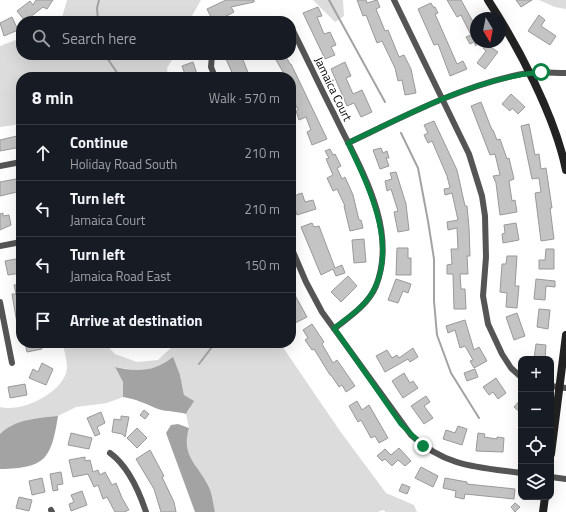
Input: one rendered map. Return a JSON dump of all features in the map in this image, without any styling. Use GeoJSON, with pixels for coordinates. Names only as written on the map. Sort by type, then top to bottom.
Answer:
{"type":"FeatureCollection","features":[{"type":"Feature","properties":{"kind":"street"},"geometry":{"type":"LineString","coordinates":[[394,0],[469,154],[482,196],[486,232],[483,296],[488,324],[502,354],[511,368],[518,374]]}},
{"type":"Feature","properties":{"kind":"street"},"geometry":{"type":"LineString","coordinates":[[488,0],[501,19],[549,116],[566,170]]}},
{"type":"Feature","properties":{"kind":"street","name":"Jamaica Court"},"geometry":{"type":"LineString","coordinates":[[296,37],[371,191],[376,208],[382,243],[381,261],[375,287],[368,299],[358,310],[334,328]]}},
{"type":"Feature","properties":{"kind":"street"},"geometry":{"type":"LineString","coordinates":[[211,60],[213,72]]}},
{"type":"Feature","properties":{"kind":"street"},"geometry":{"type":"LineString","coordinates":[[348,143],[442,98],[518,75],[566,73]]}},
{"type":"Feature","properties":{"kind":"street"},"geometry":{"type":"LineString","coordinates":[[0,166],[16,163]]}},
{"type":"Feature","properties":{"kind":"street"},"geometry":{"type":"LineString","coordinates":[[0,246],[16,243]]}},
{"type":"Feature","properties":{"kind":"street"},"geometry":{"type":"LineString","coordinates":[[296,258],[314,298],[334,328],[401,424],[423,446],[448,461],[464,466],[518,473]]}},
{"type":"Feature","properties":{"kind":"street"},"geometry":{"type":"LineString","coordinates":[[0,302],[12,363]]}},
{"type":"Feature","properties":{"kind":"street"},"geometry":{"type":"LineString","coordinates":[[554,438],[563,388],[566,335]]}},
{"type":"Feature","properties":{"kind":"street"},"geometry":{"type":"LineString","coordinates":[[110,453],[120,460],[126,469],[146,512]]}},
{"type":"Feature","properties":{"kind":"street"},"geometry":{"type":"LineString","coordinates":[[554,477],[566,479]]}},
{"type":"Feature","properties":{"kind":"street"},"geometry":{"type":"LineString","coordinates":[[544,512],[545,500]]}},
{"type":"Feature","properties":{"kind":"shaded area"},"geometry":{"type":"Polygon","coordinates":[[[67,0],[201,0],[192,16],[62,16],[67,0]]]}},
{"type":"Feature","properties":{"kind":"shaded area"},"geometry":{"type":"Polygon","coordinates":[[[313,0],[343,0],[344,16],[335,22],[313,0]]]}},
{"type":"Feature","properties":{"kind":"shaded area"},"geometry":{"type":"Polygon","coordinates":[[[539,0],[566,0],[566,9],[555,7],[539,0]]]}},
{"type":"Feature","properties":{"kind":"shaded area"},"geometry":{"type":"Polygon","coordinates":[[[16,40],[16,60],[172,60],[167,68],[167,72],[16,72],[16,125],[0,127],[0,46],[16,40]]]}},
{"type":"Feature","properties":{"kind":"shaded area"},"geometry":{"type":"Polygon","coordinates":[[[64,348],[110,348],[115,354],[137,362],[158,360],[171,348],[283,348],[340,431],[386,493],[414,505],[417,512],[386,512],[383,510],[378,512],[215,512],[209,486],[187,453],[186,441],[189,428],[186,414],[190,409],[184,395],[180,375],[162,367],[142,371],[115,367],[123,382],[123,397],[107,403],[76,407],[58,416],[31,419],[4,430],[0,434],[0,407],[19,407],[41,399],[59,385],[64,377],[67,362],[64,348]]]}},
{"type":"Feature","properties":{"kind":"shaded area"},"geometry":{"type":"Polygon","coordinates":[[[173,357],[180,375],[184,395],[194,401],[186,414],[161,410],[137,400],[123,397],[123,382],[115,367],[131,370],[146,370],[159,366],[173,357]]]}},
{"type":"Feature","properties":{"kind":"shaded area"},"geometry":{"type":"Polygon","coordinates":[[[58,416],[52,443],[43,459],[27,466],[0,469],[0,434],[6,429],[20,422],[58,416]]]}},
{"type":"Feature","properties":{"kind":"shaded area"},"geometry":{"type":"Polygon","coordinates":[[[178,424],[189,428],[187,438],[188,452],[208,485],[215,512],[195,512],[166,433],[171,425],[178,424]]]}},
{"type":"Feature","properties":{"kind":"building"},"geometry":{"type":"Polygon","coordinates":[[[36,0],[53,0],[47,9],[43,7],[31,16],[21,16],[17,11],[30,1],[33,5],[36,0]]]}},
{"type":"Feature","properties":{"kind":"building"},"geometry":{"type":"Polygon","coordinates":[[[226,0],[254,0],[254,2],[231,7],[234,12],[226,16],[210,16],[207,9],[226,0]]]}},
{"type":"Feature","properties":{"kind":"building"},"geometry":{"type":"Polygon","coordinates":[[[357,0],[366,0],[367,3],[377,0],[380,7],[376,9],[385,31],[388,30],[399,57],[404,55],[411,69],[416,93],[405,95],[402,80],[398,81],[395,68],[382,41],[377,43],[366,15],[363,16],[357,0]]]}},
{"type":"Feature","properties":{"kind":"building"},"geometry":{"type":"Polygon","coordinates":[[[447,0],[461,0],[470,16],[470,33],[461,15],[457,17],[447,0]]]}},
{"type":"Feature","properties":{"kind":"building"},"geometry":{"type":"Polygon","coordinates":[[[516,0],[532,0],[521,7],[516,0]]]}},
{"type":"Feature","properties":{"kind":"building"},"geometry":{"type":"Polygon","coordinates":[[[431,3],[438,13],[435,14],[457,64],[463,61],[467,69],[450,76],[438,44],[434,45],[418,9],[431,3]]]}},
{"type":"Feature","properties":{"kind":"building"},"geometry":{"type":"Polygon","coordinates":[[[318,7],[322,16],[317,17],[324,34],[330,32],[336,45],[331,47],[335,55],[325,59],[303,13],[318,7]]]}},
{"type":"Feature","properties":{"kind":"building"},"geometry":{"type":"Polygon","coordinates":[[[539,15],[545,20],[541,26],[556,36],[550,45],[528,31],[539,15]]]}},
{"type":"Feature","properties":{"kind":"building"},"geometry":{"type":"Polygon","coordinates":[[[12,17],[16,26],[16,31],[4,36],[0,23],[12,17]]]}},
{"type":"Feature","properties":{"kind":"building"},"geometry":{"type":"Polygon","coordinates":[[[470,35],[470,44],[466,37],[470,35]]]}},
{"type":"Feature","properties":{"kind":"building"},"geometry":{"type":"Polygon","coordinates":[[[483,48],[492,48],[498,52],[485,69],[477,63],[486,51],[483,48]]]}},
{"type":"Feature","properties":{"kind":"building"},"geometry":{"type":"Polygon","coordinates":[[[226,60],[243,60],[248,72],[232,72],[226,60]]]}},
{"type":"Feature","properties":{"kind":"building"},"geometry":{"type":"Polygon","coordinates":[[[276,60],[288,60],[295,72],[283,72],[276,60]]]}},
{"type":"Feature","properties":{"kind":"building"},"geometry":{"type":"Polygon","coordinates":[[[193,62],[196,72],[184,72],[182,66],[193,62]]]}},
{"type":"Feature","properties":{"kind":"building"},"geometry":{"type":"Polygon","coordinates":[[[345,62],[351,76],[346,78],[353,94],[362,90],[372,112],[361,117],[354,103],[347,106],[331,69],[345,62]]]}},
{"type":"Feature","properties":{"kind":"building"},"geometry":{"type":"Polygon","coordinates":[[[296,74],[327,139],[312,145],[307,132],[311,130],[306,117],[299,120],[296,111],[298,110],[296,106],[296,74]]]}},
{"type":"Feature","properties":{"kind":"building"},"geometry":{"type":"Polygon","coordinates":[[[511,94],[525,107],[518,114],[512,108],[510,111],[502,104],[511,94]]]}},
{"type":"Feature","properties":{"kind":"building"},"geometry":{"type":"Polygon","coordinates":[[[481,102],[497,140],[500,139],[507,159],[509,158],[514,179],[509,181],[512,201],[515,200],[517,212],[500,215],[496,183],[493,176],[500,175],[495,154],[490,155],[471,106],[481,102]]]}},
{"type":"Feature","properties":{"kind":"building"},"geometry":{"type":"Polygon","coordinates":[[[434,121],[457,170],[465,206],[467,206],[470,256],[467,256],[468,274],[460,274],[461,289],[465,289],[466,309],[454,309],[453,274],[447,274],[447,265],[452,264],[451,249],[458,249],[457,228],[448,230],[447,222],[458,220],[452,193],[445,195],[444,189],[450,188],[447,176],[432,141],[428,143],[424,135],[428,133],[424,125],[434,121]]]}},
{"type":"Feature","properties":{"kind":"building"},"geometry":{"type":"Polygon","coordinates":[[[529,124],[535,155],[539,154],[541,169],[546,168],[552,208],[550,208],[554,239],[541,241],[535,193],[541,192],[539,178],[532,179],[521,126],[529,124]]]}},
{"type":"Feature","properties":{"kind":"building"},"geometry":{"type":"Polygon","coordinates":[[[16,136],[16,148],[0,151],[0,140],[16,136]]]}},
{"type":"Feature","properties":{"kind":"building"},"geometry":{"type":"Polygon","coordinates":[[[381,148],[383,153],[387,151],[389,158],[386,158],[389,166],[380,169],[373,150],[381,148]]]}},
{"type":"Feature","properties":{"kind":"building"},"geometry":{"type":"Polygon","coordinates":[[[330,149],[333,155],[335,154],[341,166],[337,168],[342,179],[345,177],[353,195],[359,220],[361,220],[363,228],[350,231],[345,206],[337,189],[333,191],[327,178],[333,175],[326,159],[329,158],[325,151],[330,149]]]}},
{"type":"Feature","properties":{"kind":"building"},"geometry":{"type":"Polygon","coordinates":[[[396,172],[406,204],[409,230],[398,232],[394,212],[398,211],[391,189],[387,191],[385,181],[392,179],[390,173],[396,172]]]}},
{"type":"Feature","properties":{"kind":"building"},"geometry":{"type":"Polygon","coordinates":[[[16,179],[16,192],[0,196],[0,182],[16,179]]]}},
{"type":"Feature","properties":{"kind":"building"},"geometry":{"type":"Polygon","coordinates":[[[302,193],[305,202],[313,200],[316,209],[297,215],[296,195],[302,193]]]}},
{"type":"Feature","properties":{"kind":"building"},"geometry":{"type":"Polygon","coordinates":[[[3,213],[3,216],[9,215],[11,225],[0,230],[0,214],[3,213]]]}},
{"type":"Feature","properties":{"kind":"building"},"geometry":{"type":"Polygon","coordinates":[[[312,223],[314,227],[319,226],[335,268],[342,265],[345,273],[336,276],[333,269],[321,275],[301,227],[312,223]]]}},
{"type":"Feature","properties":{"kind":"building"},"geometry":{"type":"Polygon","coordinates":[[[516,223],[519,240],[503,243],[502,234],[505,233],[504,225],[516,223]]]}},
{"type":"Feature","properties":{"kind":"building"},"geometry":{"type":"Polygon","coordinates":[[[364,239],[366,262],[354,263],[352,240],[364,239]]]}},
{"type":"Feature","properties":{"kind":"building"},"geometry":{"type":"Polygon","coordinates":[[[397,248],[408,248],[408,258],[411,258],[411,275],[396,275],[397,248]]]}},
{"type":"Feature","properties":{"kind":"building"},"geometry":{"type":"Polygon","coordinates":[[[546,249],[554,249],[554,269],[539,269],[539,260],[545,260],[546,249]]]}},
{"type":"Feature","properties":{"kind":"building"},"geometry":{"type":"Polygon","coordinates":[[[507,256],[517,256],[515,286],[519,286],[517,308],[506,307],[507,293],[500,292],[502,264],[506,264],[507,256]]]}},
{"type":"Feature","properties":{"kind":"building"},"geometry":{"type":"Polygon","coordinates":[[[16,259],[16,274],[8,275],[5,261],[16,259]]]}},
{"type":"Feature","properties":{"kind":"building"},"geometry":{"type":"Polygon","coordinates":[[[348,276],[357,286],[341,302],[331,292],[348,276]]]}},
{"type":"Feature","properties":{"kind":"building"},"geometry":{"type":"Polygon","coordinates":[[[396,279],[411,284],[408,293],[403,291],[398,303],[388,300],[396,279]]]}},
{"type":"Feature","properties":{"kind":"building"},"geometry":{"type":"Polygon","coordinates":[[[536,279],[555,281],[555,287],[546,286],[545,300],[534,299],[536,279]]]}},
{"type":"Feature","properties":{"kind":"building"},"geometry":{"type":"Polygon","coordinates":[[[12,294],[16,294],[16,317],[12,294]]]}},
{"type":"Feature","properties":{"kind":"building"},"geometry":{"type":"Polygon","coordinates":[[[296,297],[307,317],[296,322],[296,297]]]}},
{"type":"Feature","properties":{"kind":"building"},"geometry":{"type":"Polygon","coordinates":[[[539,309],[550,310],[548,329],[537,327],[539,309]]]}},
{"type":"Feature","properties":{"kind":"building"},"geometry":{"type":"Polygon","coordinates":[[[517,313],[525,336],[514,340],[506,317],[517,313]]]}},
{"type":"Feature","properties":{"kind":"building"},"geometry":{"type":"Polygon","coordinates":[[[465,320],[474,350],[479,347],[487,361],[474,368],[470,361],[473,360],[465,346],[460,348],[455,330],[448,333],[446,326],[465,320]]]}},
{"type":"Feature","properties":{"kind":"building"},"geometry":{"type":"Polygon","coordinates":[[[312,324],[324,342],[322,344],[333,363],[337,360],[355,386],[346,392],[342,385],[339,387],[314,349],[312,350],[305,340],[308,338],[303,330],[312,324]]]}},
{"type":"Feature","properties":{"kind":"building"},"geometry":{"type":"Polygon","coordinates":[[[536,344],[546,345],[545,356],[534,356],[536,344]]]}},
{"type":"Feature","properties":{"kind":"building"},"geometry":{"type":"Polygon","coordinates":[[[26,348],[42,348],[42,349],[27,352],[26,348]]]}},
{"type":"Feature","properties":{"kind":"building"},"geometry":{"type":"Polygon","coordinates":[[[413,348],[418,357],[410,362],[408,359],[385,372],[376,356],[387,350],[392,358],[397,355],[399,358],[413,348]]]}},
{"type":"Feature","properties":{"kind":"building"},"geometry":{"type":"Polygon","coordinates":[[[42,363],[53,369],[46,385],[29,378],[33,369],[38,372],[42,363]]]}},
{"type":"Feature","properties":{"kind":"building"},"geometry":{"type":"Polygon","coordinates":[[[475,369],[478,377],[467,381],[464,373],[475,369]]]}},
{"type":"Feature","properties":{"kind":"building"},"geometry":{"type":"Polygon","coordinates":[[[404,373],[410,383],[413,381],[418,388],[403,398],[392,381],[404,373]]]}},
{"type":"Feature","properties":{"kind":"building"},"geometry":{"type":"Polygon","coordinates":[[[496,378],[506,393],[498,399],[493,392],[489,395],[483,387],[496,378]]]}},
{"type":"Feature","properties":{"kind":"building"},"geometry":{"type":"Polygon","coordinates":[[[25,384],[27,395],[10,398],[8,387],[25,384]]]}},
{"type":"Feature","properties":{"kind":"building"},"geometry":{"type":"Polygon","coordinates":[[[426,396],[430,402],[424,406],[433,418],[424,424],[411,406],[426,396]]]}},
{"type":"Feature","properties":{"kind":"building"},"geometry":{"type":"Polygon","coordinates":[[[357,401],[362,410],[369,405],[388,438],[379,443],[375,436],[371,438],[361,420],[358,422],[349,406],[357,401]]]}},
{"type":"Feature","properties":{"kind":"building"},"geometry":{"type":"Polygon","coordinates":[[[518,402],[518,410],[514,407],[518,402]]]}},
{"type":"Feature","properties":{"kind":"building"},"geometry":{"type":"Polygon","coordinates":[[[144,410],[149,414],[145,419],[140,415],[144,410]]]}},
{"type":"Feature","properties":{"kind":"building"},"geometry":{"type":"Polygon","coordinates":[[[101,412],[105,423],[97,427],[100,434],[95,436],[87,418],[101,412]]]}},
{"type":"Feature","properties":{"kind":"building"},"geometry":{"type":"Polygon","coordinates":[[[121,416],[129,417],[125,437],[122,434],[112,432],[114,419],[121,420],[121,416]]]}},
{"type":"Feature","properties":{"kind":"building"},"geometry":{"type":"Polygon","coordinates":[[[458,426],[467,429],[462,445],[443,439],[446,430],[455,433],[458,426]]]}},
{"type":"Feature","properties":{"kind":"building"},"geometry":{"type":"Polygon","coordinates":[[[137,428],[147,438],[137,448],[127,438],[137,428]]]}},
{"type":"Feature","properties":{"kind":"building"},"geometry":{"type":"Polygon","coordinates":[[[71,433],[92,438],[89,449],[68,445],[71,433]]]}},
{"type":"Feature","properties":{"kind":"building"},"geometry":{"type":"Polygon","coordinates":[[[478,433],[485,434],[484,437],[497,439],[497,437],[504,438],[503,452],[476,451],[478,433]]]}},
{"type":"Feature","properties":{"kind":"building"},"geometry":{"type":"Polygon","coordinates":[[[399,448],[411,461],[405,466],[398,460],[392,466],[385,459],[382,461],[377,456],[385,449],[391,455],[399,448]]]}},
{"type":"Feature","properties":{"kind":"building"},"geometry":{"type":"Polygon","coordinates":[[[150,450],[164,476],[162,477],[174,502],[176,512],[161,512],[154,489],[136,459],[150,450]]]}},
{"type":"Feature","properties":{"kind":"building"},"geometry":{"type":"Polygon","coordinates":[[[85,457],[85,461],[90,460],[93,472],[98,470],[100,475],[105,472],[112,485],[116,483],[129,510],[124,512],[115,512],[107,497],[103,499],[98,485],[94,487],[88,474],[73,477],[69,460],[85,457]]]}},
{"type":"Feature","properties":{"kind":"building"},"geometry":{"type":"Polygon","coordinates":[[[421,467],[438,476],[433,487],[415,478],[421,467]]]}},
{"type":"Feature","properties":{"kind":"building"},"geometry":{"type":"Polygon","coordinates":[[[61,472],[63,484],[57,485],[58,490],[53,491],[50,474],[61,472]]]}},
{"type":"Feature","properties":{"kind":"building"},"geometry":{"type":"Polygon","coordinates":[[[42,478],[45,492],[32,495],[29,481],[42,478]]]}},
{"type":"Feature","properties":{"kind":"building"},"geometry":{"type":"Polygon","coordinates":[[[445,478],[467,482],[467,484],[515,489],[514,499],[465,494],[464,499],[455,497],[456,491],[443,488],[445,478]]]}},
{"type":"Feature","properties":{"kind":"building"},"geometry":{"type":"Polygon","coordinates":[[[402,484],[410,487],[407,494],[399,491],[402,484]]]}},
{"type":"Feature","properties":{"kind":"building"},"geometry":{"type":"Polygon","coordinates":[[[82,491],[87,505],[71,511],[69,504],[74,502],[71,495],[82,491]]]}},
{"type":"Feature","properties":{"kind":"building"},"geometry":{"type":"Polygon","coordinates":[[[19,497],[32,500],[29,511],[16,508],[19,497]]]}},
{"type":"Feature","properties":{"kind":"building"},"geometry":{"type":"Polygon","coordinates":[[[515,503],[520,507],[515,512],[511,507],[515,503]]]}},
{"type":"Feature","properties":{"kind":"waterway"},"geometry":{"type":"LineString","coordinates":[[98,16],[97,8],[99,0]]}},
{"type":"Feature","properties":{"kind":"waterway"},"geometry":{"type":"LineString","coordinates":[[329,0],[385,102]]}},
{"type":"Feature","properties":{"kind":"waterway"},"geometry":{"type":"LineString","coordinates":[[108,60],[117,72]]}},
{"type":"Feature","properties":{"kind":"waterway"},"geometry":{"type":"LineString","coordinates":[[401,133],[418,168],[428,221],[434,259],[434,301],[437,335],[451,373],[479,418]]}},
{"type":"Feature","properties":{"kind":"waterway"},"geometry":{"type":"LineString","coordinates":[[199,364],[211,348]]}},
{"type":"Feature","properties":{"kind":"route"},"geometry":{"type":"LineString","coordinates":[[423,446],[401,424],[334,328],[358,310],[368,299],[375,287],[381,261],[382,243],[376,208],[371,191],[348,143],[442,98],[518,75],[541,72]]}}]}
